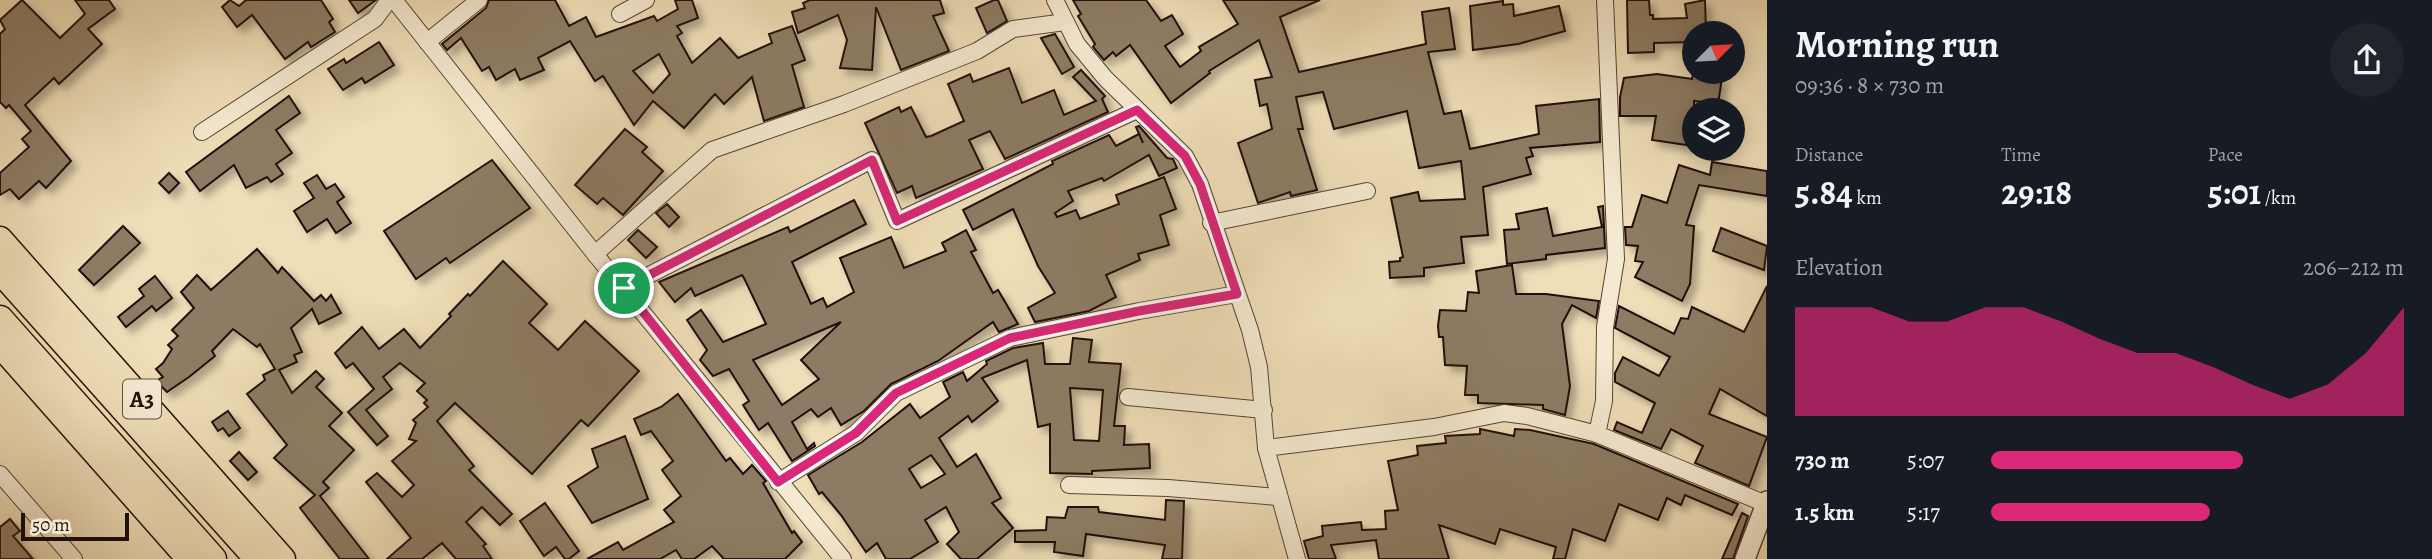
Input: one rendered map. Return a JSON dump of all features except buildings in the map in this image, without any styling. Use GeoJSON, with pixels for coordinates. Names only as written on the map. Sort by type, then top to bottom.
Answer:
{"type":"FeatureCollection","features":[{"type":"Feature","properties":{"kind":"highway"},"geometry":{"type":"LineString","coordinates":[[0,270],[258,559]]}},
{"type":"Feature","properties":{"kind":"highway"},"geometry":{"type":"LineString","coordinates":[[0,320],[213,559]]}},
{"type":"Feature","properties":{"kind":"highway"},"geometry":{"type":"LineString","coordinates":[[88,419],[113,396]]}},
{"type":"Feature","properties":{"kind":"main road","name":"A3"},"geometry":{"type":"LineString","coordinates":[[0,239],[283,559]]}},
{"type":"Feature","properties":{"kind":"main road"},"geometry":{"type":"LineString","coordinates":[[0,345],[189,559]]}},
{"type":"Feature","properties":{"kind":"street"},"geometry":{"type":"LineString","coordinates":[[202,132],[375,19],[392,0],[594,254],[843,559]]}},
{"type":"Feature","properties":{"kind":"street"},"geometry":{"type":"LineString","coordinates":[[427,42],[479,0]]}},
{"type":"Feature","properties":{"kind":"street"},"geometry":{"type":"LineString","coordinates":[[620,14],[646,0]]}},
{"type":"Feature","properties":{"kind":"street"},"geometry":{"type":"LineString","coordinates":[[1055,0],[1077,44],[1105,78],[1185,156],[1200,184],[1259,367],[1266,448],[1297,559]]}},
{"type":"Feature","properties":{"kind":"street"},"geometry":{"type":"LineString","coordinates":[[1597,435],[1604,401],[1605,327],[1616,259],[1605,0]]}},
{"type":"Feature","properties":{"kind":"street"},"geometry":{"type":"LineString","coordinates":[[594,254],[712,149],[844,104],[989,46],[1013,29],[1065,22]]}},
{"type":"Feature","properties":{"kind":"street"},"geometry":{"type":"LineString","coordinates":[[624,288],[872,160],[897,221],[1137,110]]}},
{"type":"Feature","properties":{"kind":"street"},"geometry":{"type":"LineString","coordinates":[[1211,223],[1367,191]]}},
{"type":"Feature","properties":{"kind":"street"},"geometry":{"type":"LineString","coordinates":[[778,482],[856,433],[896,393],[1010,338],[1237,294]]}},
{"type":"Feature","properties":{"kind":"street"},"geometry":{"type":"LineString","coordinates":[[1128,397],[1264,411]]}},
{"type":"Feature","properties":{"kind":"street"},"geometry":{"type":"LineString","coordinates":[[1266,448],[1434,427],[1504,413],[1527,416],[1597,435],[1766,503],[1745,559]]}},
{"type":"Feature","properties":{"kind":"street"},"geometry":{"type":"LineString","coordinates":[[0,474],[74,559]]}},
{"type":"Feature","properties":{"kind":"street"},"geometry":{"type":"LineString","coordinates":[[1069,485],[1168,488],[1278,497]]}},
{"type":"Feature","properties":{"kind":"route"},"geometry":{"type":"LineString","coordinates":[[1137,110],[1185,156],[1200,184],[1237,294],[1010,338],[896,393],[856,433],[778,482],[624,288],[872,160],[897,221],[1137,110]]}}]}
